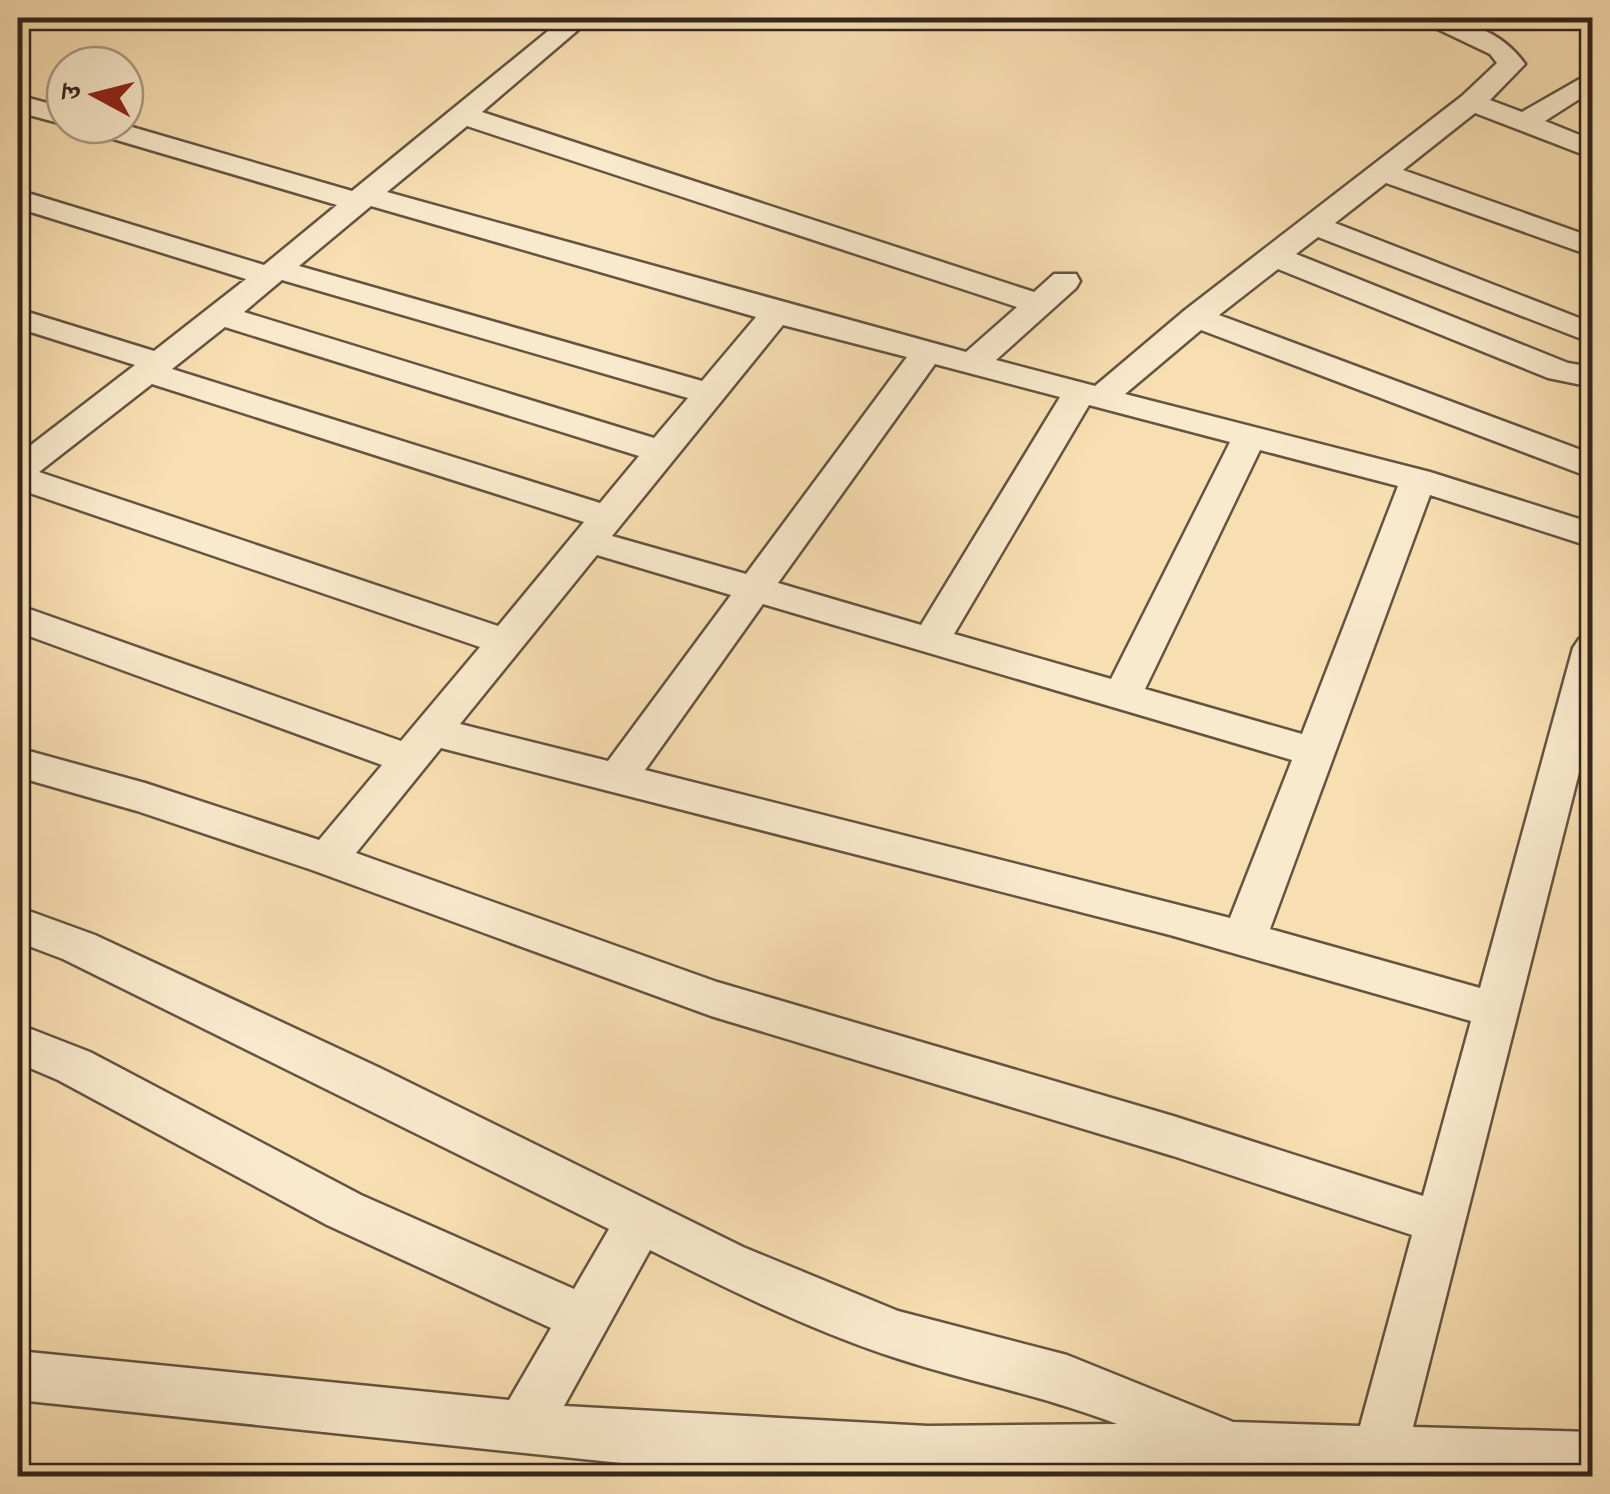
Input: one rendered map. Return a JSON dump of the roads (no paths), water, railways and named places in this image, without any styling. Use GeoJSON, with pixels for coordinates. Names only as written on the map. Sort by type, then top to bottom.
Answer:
{"type":"FeatureCollection","features":[{"type":"Feature","properties":{"kind":"street"},"geometry":{"type":"LineString","coordinates":[[20,468],[221,315],[580,18]]}},
{"type":"Feature","properties":{"kind":"street"},"geometry":{"type":"LineString","coordinates":[[931,640],[1090,395],[1196,318],[1472,102],[1512,64],[1510,56],[1434,18]]}},
{"type":"Feature","properties":{"kind":"street"},"geometry":{"type":"LineString","coordinates":[[1525,122],[1592,80]]}},
{"type":"Feature","properties":{"kind":"street"},"geometry":{"type":"LineString","coordinates":[[1563,98],[1592,110]]}},
{"type":"Feature","properties":{"kind":"street"},"geometry":{"type":"LineString","coordinates":[[1472,102],[1592,150]]}},
{"type":"Feature","properties":{"kind":"street"},"geometry":{"type":"LineString","coordinates":[[18,104],[45,111]]}},
{"type":"Feature","properties":{"kind":"street"},"geometry":{"type":"LineString","coordinates":[[462,116],[1040,304]]}},
{"type":"Feature","properties":{"kind":"street"},"geometry":{"type":"LineString","coordinates":[[145,139],[776,313],[1418,480],[1592,536]]}},
{"type":"Feature","properties":{"kind":"street"},"geometry":{"type":"LineString","coordinates":[[1382,172],[1592,247]]}},
{"type":"Feature","properties":{"kind":"street"},"geometry":{"type":"LineString","coordinates":[[18,199],[710,394]]}},
{"type":"Feature","properties":{"kind":"street"},"geometry":{"type":"LineString","coordinates":[[1313,225],[1592,334]]}},
{"type":"Feature","properties":{"kind":"street"},"geometry":{"type":"LineString","coordinates":[[1274,256],[1560,371],[1592,377]]}},
{"type":"Feature","properties":{"kind":"street"},"geometry":{"type":"LineString","coordinates":[[972,364],[1065,281]]}},
{"type":"Feature","properties":{"kind":"street"},"geometry":{"type":"LineString","coordinates":[[327,859],[776,313]]}},
{"type":"Feature","properties":{"kind":"street"},"geometry":{"type":"LineString","coordinates":[[221,315],[662,452]]}},
{"type":"Feature","properties":{"kind":"street"},"geometry":{"type":"LineString","coordinates":[[18,318],[752,588],[1315,752]]}},
{"type":"Feature","properties":{"kind":"street"},"geometry":{"type":"LineString","coordinates":[[1196,318],[1533,441],[1592,468]]}},
{"type":"Feature","properties":{"kind":"street"},"geometry":{"type":"LineString","coordinates":[[618,777],[927,352]]}},
{"type":"Feature","properties":{"kind":"street"},"geometry":{"type":"LineString","coordinates":[[1122,696],[1250,436]]}},
{"type":"Feature","properties":{"kind":"street"},"geometry":{"type":"LineString","coordinates":[[20,468],[506,642]]}},
{"type":"Feature","properties":{"kind":"street"},"geometry":{"type":"LineString","coordinates":[[1244,939],[1418,480]]}},
{"type":"Feature","properties":{"kind":"street"},"geometry":{"type":"LineString","coordinates":[[18,618],[421,745],[618,777],[1244,939],[1498,1011]]}},
{"type":"Feature","properties":{"kind":"street"},"geometry":{"type":"LineString","coordinates":[[1380,1452],[1498,1011],[1582,730],[1592,648]]}},
{"type":"Feature","properties":{"kind":"street"},"geometry":{"type":"LineString","coordinates":[[18,763],[145,798],[327,859],[712,998],[1174,1136],[1442,1223]]}},
{"type":"Feature","properties":{"kind":"street"},"geometry":{"type":"LineString","coordinates":[[18,924],[79,948],[364,1082],[725,1263],[895,1334],[1067,1380],[1163,1416],[1227,1462]]}},
{"type":"Feature","properties":{"kind":"street"},"geometry":{"type":"LineString","coordinates":[[18,1043],[74,1066],[344,1210],[584,1318]]}},
{"type":"Feature","properties":{"kind":"street"},"geometry":{"type":"LineString","coordinates":[[523,1427],[640,1220]]}},
{"type":"Feature","properties":{"kind":"street"},"geometry":{"type":"LineString","coordinates":[[18,1376],[621,1437],[1072,1463],[1227,1462],[1380,1452],[1592,1458]]}}]}
